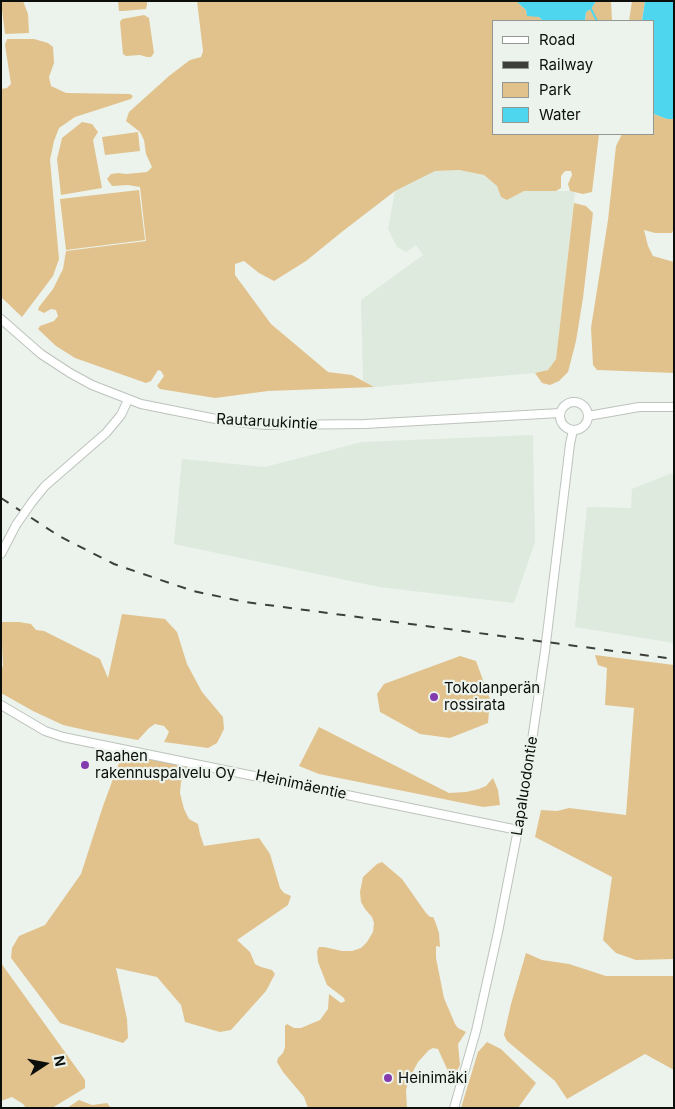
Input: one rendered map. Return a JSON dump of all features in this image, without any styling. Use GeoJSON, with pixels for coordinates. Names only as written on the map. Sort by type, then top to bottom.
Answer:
{"type":"FeatureCollection","features":[{"type":"Feature","properties":{"kind":"main road","name":"Rautaruukintie"},"geometry":{"type":"LineString","coordinates":[[1,319],[41,354],[70,373],[128,400],[226,422],[266,425],[365,424],[560,413]]}},
{"type":"Feature","properties":{"kind":"main road"},"geometry":{"type":"LineString","coordinates":[[1,554],[16,525],[45,486],[106,433],[122,415],[128,400]]}},
{"type":"Feature","properties":{"kind":"main road"},"geometry":{"type":"LineString","coordinates":[[577,402],[585,407],[588,416],[582,428],[573,430],[561,423],[560,413],[564,406],[577,402]]}},
{"type":"Feature","properties":{"kind":"main road"},"geometry":{"type":"LineString","coordinates":[[588,416],[639,407],[674,407]]}},
{"type":"Feature","properties":{"kind":"main road","name":"Lapaluodontie"},"geometry":{"type":"LineString","coordinates":[[454,1108],[476,1032],[518,830],[536,717],[573,430]]}},
{"type":"Feature","properties":{"kind":"main road","name":"Heinimäentie"},"geometry":{"type":"LineString","coordinates":[[1,705],[45,731],[63,736],[518,830]]}},
{"type":"Feature","properties":{"kind":"shaded area"},"geometry":{"type":"Polygon","coordinates":[[[459,170],[484,175],[497,186],[501,197],[507,200],[524,191],[575,192],[556,359],[548,370],[535,373],[374,387],[363,381],[361,300],[423,255],[416,245],[406,252],[397,247],[388,229],[395,191],[435,171],[459,170]]]}},
{"type":"Feature","properties":{"kind":"shaded area"},"geometry":{"type":"Polygon","coordinates":[[[533,435],[535,542],[514,603],[379,587],[174,544],[182,459],[265,467],[362,442],[533,435]]]}},
{"type":"Feature","properties":{"kind":"shaded area"},"geometry":{"type":"Polygon","coordinates":[[[672,473],[674,475],[674,643],[575,627],[587,507],[631,508],[632,489],[672,473]]]}},
{"type":"Feature","properties":{"kind":"green space"},"geometry":{"type":"Polygon","coordinates":[[[1,1],[23,1],[28,14],[29,33],[5,34],[1,1]]]}},
{"type":"Feature","properties":{"kind":"green space"},"geometry":{"type":"Polygon","coordinates":[[[118,1],[147,1],[147,5],[146,9],[119,11],[118,1]]]}},
{"type":"Feature","properties":{"kind":"green space"},"geometry":{"type":"Polygon","coordinates":[[[197,1],[516,1],[526,10],[526,13],[539,17],[542,20],[492,20],[492,135],[599,135],[592,192],[583,194],[570,191],[568,184],[572,175],[571,171],[565,171],[561,176],[561,188],[556,191],[524,191],[507,200],[501,197],[497,186],[484,175],[459,170],[435,171],[395,191],[306,261],[274,281],[259,273],[244,261],[235,264],[235,275],[271,324],[328,372],[352,375],[374,387],[268,391],[215,398],[160,389],[157,386],[164,376],[158,370],[151,381],[146,383],[75,358],[56,346],[38,329],[40,326],[54,321],[58,316],[56,310],[51,309],[44,313],[38,310],[39,307],[53,289],[63,269],[66,251],[146,241],[140,187],[128,185],[112,186],[107,179],[111,174],[147,172],[152,167],[140,132],[126,121],[129,112],[169,76],[190,60],[201,57],[203,51],[197,1]]]}},
{"type":"Feature","properties":{"kind":"green space"},"geometry":{"type":"Polygon","coordinates":[[[596,1],[611,1],[612,20],[585,20],[586,12],[591,9],[596,1]]]}},
{"type":"Feature","properties":{"kind":"green space"},"geometry":{"type":"Polygon","coordinates":[[[632,1],[645,1],[642,20],[629,20],[632,1]]]}},
{"type":"Feature","properties":{"kind":"green space"},"geometry":{"type":"Polygon","coordinates":[[[144,15],[149,18],[154,53],[151,57],[140,55],[126,56],[123,54],[120,22],[122,19],[144,15]]]}},
{"type":"Feature","properties":{"kind":"green space"},"geometry":{"type":"Polygon","coordinates":[[[7,39],[34,39],[48,43],[53,47],[54,63],[49,77],[51,86],[66,93],[130,94],[133,96],[131,99],[75,117],[59,128],[50,160],[59,259],[53,276],[22,317],[1,297],[1,89],[7,88],[11,84],[5,45],[7,39]]]}},
{"type":"Feature","properties":{"kind":"green space"},"geometry":{"type":"Polygon","coordinates":[[[655,114],[667,119],[674,119],[674,227],[672,233],[655,233],[644,230],[653,256],[674,262],[674,373],[597,370],[593,365],[591,328],[608,220],[616,146],[622,135],[655,135],[655,114]]]}},
{"type":"Feature","properties":{"kind":"green space"},"geometry":{"type":"Polygon","coordinates":[[[82,122],[92,124],[98,132],[93,140],[102,188],[61,195],[57,159],[62,138],[82,122]]]}},
{"type":"Feature","properties":{"kind":"green space"},"geometry":{"type":"Polygon","coordinates":[[[138,132],[140,151],[105,155],[102,137],[138,132]]]}},
{"type":"Feature","properties":{"kind":"green space"},"geometry":{"type":"Polygon","coordinates":[[[139,190],[145,240],[66,250],[60,199],[139,190]]]}},
{"type":"Feature","properties":{"kind":"green space"},"geometry":{"type":"Polygon","coordinates":[[[574,203],[586,206],[593,213],[583,298],[576,341],[568,372],[559,381],[550,385],[542,383],[535,373],[548,370],[556,359],[574,203]]]}},
{"type":"Feature","properties":{"kind":"green space"},"geometry":{"type":"Polygon","coordinates":[[[122,614],[165,619],[177,632],[187,664],[202,692],[223,717],[224,729],[217,743],[208,748],[164,742],[169,732],[164,726],[155,724],[138,740],[63,725],[1,693],[3,665],[1,622],[31,624],[36,630],[44,631],[100,659],[108,678],[122,614]]]}},
{"type":"Feature","properties":{"kind":"green space"},"geometry":{"type":"Polygon","coordinates":[[[595,655],[674,665],[674,959],[636,960],[616,953],[603,940],[612,877],[535,837],[541,810],[557,811],[569,808],[626,815],[634,708],[605,705],[607,668],[598,665],[595,655]]]}},
{"type":"Feature","properties":{"kind":"green space","name":"Tokolanperän rossirata"},"geometry":{"type":"Polygon","coordinates":[[[460,656],[476,661],[490,699],[488,723],[450,738],[420,734],[380,712],[377,694],[384,684],[460,656]]]}},
{"type":"Feature","properties":{"kind":"green space"},"geometry":{"type":"Polygon","coordinates":[[[319,727],[449,793],[479,789],[486,786],[493,778],[498,790],[500,805],[483,807],[319,774],[299,766],[319,727]]]}},
{"type":"Feature","properties":{"kind":"green space"},"geometry":{"type":"Polygon","coordinates":[[[140,754],[211,771],[192,771],[184,775],[181,782],[180,793],[184,809],[189,819],[198,824],[204,846],[259,838],[270,854],[280,888],[284,893],[291,896],[288,905],[237,940],[250,952],[255,964],[272,970],[275,974],[266,991],[231,1030],[220,1032],[185,1022],[181,1005],[157,977],[116,968],[127,1019],[128,1038],[123,1043],[60,1023],[11,958],[12,948],[19,936],[45,925],[81,874],[122,755],[140,754]]]}},
{"type":"Feature","properties":{"kind":"green space"},"geometry":{"type":"Polygon","coordinates":[[[382,862],[402,879],[426,913],[433,917],[435,921],[439,933],[440,947],[436,947],[436,958],[444,998],[455,1024],[466,1032],[458,1044],[460,1065],[457,1071],[453,1073],[448,1071],[438,1049],[433,1048],[429,1050],[418,1062],[409,1079],[406,1090],[407,1108],[308,1108],[304,1097],[277,1062],[285,1047],[285,1026],[287,1024],[294,1028],[301,1028],[320,1020],[328,1009],[329,994],[341,1003],[345,1001],[344,998],[327,985],[318,962],[317,951],[319,947],[324,947],[352,951],[361,948],[367,942],[373,932],[374,923],[361,902],[360,892],[363,877],[377,864],[382,862]]]}},
{"type":"Feature","properties":{"kind":"green space"},"geometry":{"type":"Polygon","coordinates":[[[526,953],[542,960],[569,964],[606,976],[674,976],[674,1070],[645,1054],[567,1099],[555,1081],[507,1041],[504,1035],[526,953]]]}},
{"type":"Feature","properties":{"kind":"green space"},"geometry":{"type":"Polygon","coordinates":[[[1,963],[85,1080],[85,1088],[52,1108],[26,1108],[12,1097],[1,1101],[1,963]]]}},
{"type":"Feature","properties":{"kind":"green space"},"geometry":{"type":"Polygon","coordinates":[[[487,1042],[501,1049],[536,1083],[518,1108],[461,1108],[478,1052],[487,1042]]]}},
{"type":"Feature","properties":{"kind":"green space"},"geometry":{"type":"Polygon","coordinates":[[[79,1100],[92,1105],[107,1103],[111,1108],[67,1108],[79,1100]]]}},
{"type":"Feature","properties":{"kind":"water"},"geometry":{"type":"Polygon","coordinates":[[[516,1],[596,1],[591,9],[586,12],[585,20],[542,20],[539,17],[527,16],[526,10],[516,1]]]}},
{"type":"Feature","properties":{"kind":"water"},"geometry":{"type":"Polygon","coordinates":[[[645,1],[674,1],[674,119],[667,119],[655,114],[655,20],[642,20],[645,1]]]}},
{"type":"Feature","properties":{"kind":"waterway"},"geometry":{"type":"LineString","coordinates":[[591,9],[596,20]]}},
{"type":"Feature","properties":{"kind":"railway"},"geometry":{"type":"LineString","coordinates":[[1,498],[59,536],[114,564],[193,591],[245,602],[674,659]]}},
{"type":"Feature","properties":{"kind":"place","name":"Tokolanperän rossirata"},"geometry":{"type":"Point","coordinates":[434,697]}},
{"type":"Feature","properties":{"kind":"place","name":"Raahen rakennuspalvelu Oy"},"geometry":{"type":"Point","coordinates":[85,765]}},
{"type":"Feature","properties":{"kind":"place","name":"Heinimäki"},"geometry":{"type":"Point","coordinates":[388,1078]}}]}
